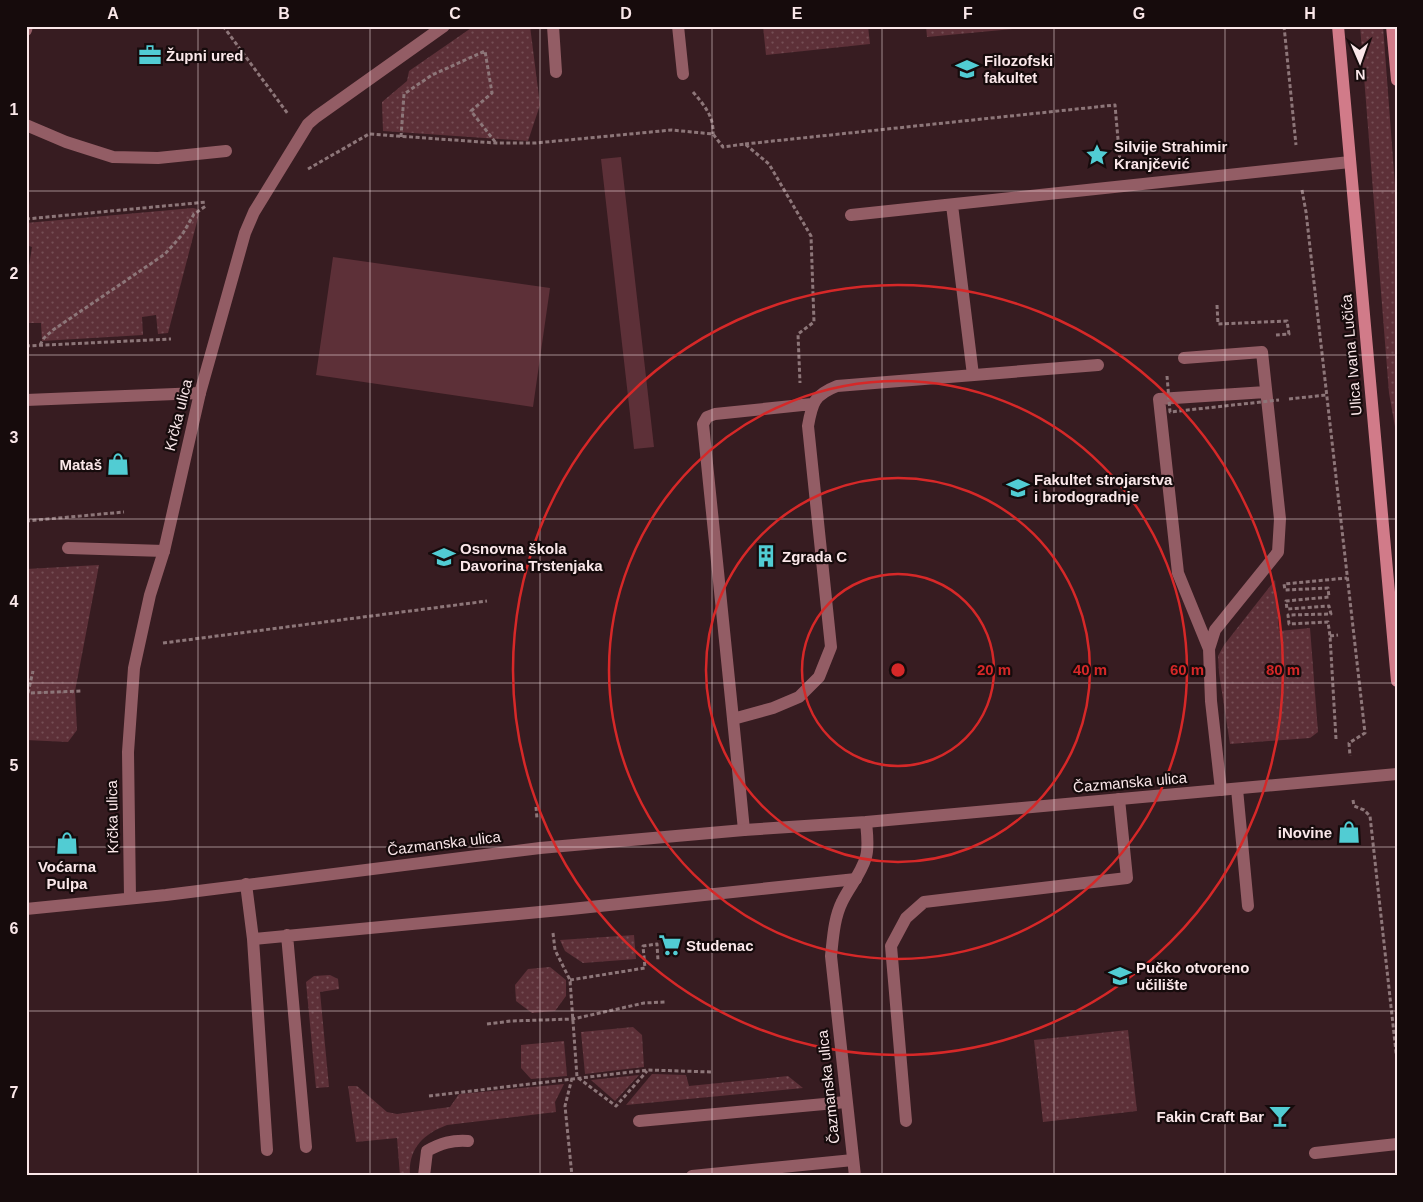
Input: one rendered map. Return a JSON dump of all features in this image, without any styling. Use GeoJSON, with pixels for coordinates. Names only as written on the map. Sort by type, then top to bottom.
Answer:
{"type":"FeatureCollection","features":[{"type":"Feature","properties":{"kind":"street"},"geometry":{"type":"LineString","coordinates":[[26,30],[27,26]]}},
{"type":"Feature","properties":{"kind":"street","name":"Krčka ulica"},"geometry":{"type":"LineString","coordinates":[[130,898],[128,752],[134,668],[146,612],[164,551],[200,393],[245,233],[254,212],[304,130],[316,117],[444,26]]}},
{"type":"Feature","properties":{"kind":"street"},"geometry":{"type":"LineString","coordinates":[[553,26],[556,72]]}},
{"type":"Feature","properties":{"kind":"street"},"geometry":{"type":"LineString","coordinates":[[678,26],[683,74]]}},
{"type":"Feature","properties":{"kind":"street","name":"Ulica Ivana Lučića"},"geometry":{"type":"LineString","coordinates":[[1338,26],[1397,680]]}},
{"type":"Feature","properties":{"kind":"street"},"geometry":{"type":"LineString","coordinates":[[1392,26],[1397,80]]}},
{"type":"Feature","properties":{"kind":"street"},"geometry":{"type":"LineString","coordinates":[[26,125],[66,142],[114,158],[158,158],[226,151]]}},
{"type":"Feature","properties":{"kind":"street"},"geometry":{"type":"LineString","coordinates":[[852,215],[1350,162]]}},
{"type":"Feature","properties":{"kind":"street"},"geometry":{"type":"LineString","coordinates":[[952,205],[973,375]]}},
{"type":"Feature","properties":{"kind":"street"},"geometry":{"type":"LineString","coordinates":[[1184,358],[1262,352],[1280,519],[1278,552],[1215,630],[1209,648]]}},
{"type":"Feature","properties":{"kind":"street"},"geometry":{"type":"LineString","coordinates":[[744,830],[703,424],[707,417],[715,414],[807,405],[823,392],[837,386],[1098,365]]}},
{"type":"Feature","properties":{"kind":"street"},"geometry":{"type":"LineString","coordinates":[[1221,790],[1211,701],[1209,648],[1178,573],[1159,399],[1266,392]]}},
{"type":"Feature","properties":{"kind":"street"},"geometry":{"type":"LineString","coordinates":[[26,400],[200,393]]}},
{"type":"Feature","properties":{"kind":"street"},"geometry":{"type":"LineString","coordinates":[[733,719],[773,708],[799,697],[819,677],[831,647],[807,405]]}},
{"type":"Feature","properties":{"kind":"street"},"geometry":{"type":"LineString","coordinates":[[68,548],[164,551]]}},
{"type":"Feature","properties":{"kind":"street","name":"Čazmanska ulica"},"geometry":{"type":"LineString","coordinates":[[26,909],[540,848],[744,830],[866,822],[1397,774]]}},
{"type":"Feature","properties":{"kind":"street"},"geometry":{"type":"LineString","coordinates":[[1237,789],[1248,906]]}},
{"type":"Feature","properties":{"kind":"street"},"geometry":{"type":"LineString","coordinates":[[906,1122],[891,946],[906,918],[924,902],[1127,878],[1119,799]]}},
{"type":"Feature","properties":{"kind":"street","name":"Čazmanska ulica"},"geometry":{"type":"LineString","coordinates":[[854,1176],[830,956],[835,924],[841,903],[856,879],[866,856],[868,840],[866,822]]}},
{"type":"Feature","properties":{"kind":"street"},"geometry":{"type":"LineString","coordinates":[[253,939],[550,911],[856,879]]}},
{"type":"Feature","properties":{"kind":"street"},"geometry":{"type":"LineString","coordinates":[[246,884],[253,939],[267,1150]]}},
{"type":"Feature","properties":{"kind":"street"},"geometry":{"type":"LineString","coordinates":[[287,935],[306,1147]]}},
{"type":"Feature","properties":{"kind":"street"},"geometry":{"type":"LineString","coordinates":[[639,1121],[846,1102]]}},
{"type":"Feature","properties":{"kind":"street"},"geometry":{"type":"LineString","coordinates":[[424,1176],[427,1150],[438,1144],[454,1140],[468,1141]]}},
{"type":"Feature","properties":{"kind":"street"},"geometry":{"type":"LineString","coordinates":[[1315,1153],[1397,1144]]}},
{"type":"Feature","properties":{"kind":"street"},"geometry":{"type":"LineString","coordinates":[[692,1176],[853,1160]]}},
{"type":"Feature","properties":{"kind":"path"},"geometry":{"type":"LineString","coordinates":[[223,26],[291,118]]}},
{"type":"Feature","properties":{"kind":"path"},"geometry":{"type":"LineString","coordinates":[[1284,26],[1296,147]]}},
{"type":"Feature","properties":{"kind":"path"},"geometry":{"type":"LineString","coordinates":[[401,137],[404,94],[432,75],[485,51],[492,93],[471,111],[496,143]]}},
{"type":"Feature","properties":{"kind":"path"},"geometry":{"type":"LineString","coordinates":[[683,74],[689,87],[706,107],[714,124],[713,134],[722,147],[1115,105],[1120,162],[1129,161]]}},
{"type":"Feature","properties":{"kind":"path"},"geometry":{"type":"LineString","coordinates":[[306,170],[369,134],[496,143],[536,143],[672,130],[713,134]]}},
{"type":"Feature","properties":{"kind":"path"},"geometry":{"type":"LineString","coordinates":[[745,144],[769,164],[811,236],[814,322],[798,334],[807,405]]}},
{"type":"Feature","properties":{"kind":"path"},"geometry":{"type":"LineString","coordinates":[[1302,189],[1365,734],[1349,743],[1350,754]]}},
{"type":"Feature","properties":{"kind":"path"},"geometry":{"type":"LineString","coordinates":[[26,219],[206,204],[194,214],[182,235],[165,254],[52,330],[40,345]]}},
{"type":"Feature","properties":{"kind":"path"},"geometry":{"type":"LineString","coordinates":[[26,346],[171,339]]}},
{"type":"Feature","properties":{"kind":"path"},"geometry":{"type":"LineString","coordinates":[[1167,376],[1170,412],[1326,395]]}},
{"type":"Feature","properties":{"kind":"path"},"geometry":{"type":"LineString","coordinates":[[26,521],[124,512]]}},
{"type":"Feature","properties":{"kind":"path"},"geometry":{"type":"LineString","coordinates":[[1336,739],[1328,622],[1289,624],[1288,615],[1331,614],[1329,606],[1287,609],[1286,601],[1329,597],[1328,588],[1285,590],[1284,584],[1347,578]]}},
{"type":"Feature","properties":{"kind":"path"},"geometry":{"type":"LineString","coordinates":[[163,643],[487,601]]}},
{"type":"Feature","properties":{"kind":"path"},"geometry":{"type":"LineString","coordinates":[[1330,636],[1338,635]]}},
{"type":"Feature","properties":{"kind":"path"},"geometry":{"type":"LineString","coordinates":[[33,671],[27,694],[82,691]]}},
{"type":"Feature","properties":{"kind":"path"},"geometry":{"type":"LineString","coordinates":[[1353,800],[1354,806],[1364,810],[1370,816],[1397,1061]]}},
{"type":"Feature","properties":{"kind":"path"},"geometry":{"type":"LineString","coordinates":[[536,807],[537,819]]}},
{"type":"Feature","properties":{"kind":"path"},"geometry":{"type":"LineString","coordinates":[[550,911],[555,950],[570,980],[577,1077],[616,1106],[648,1070]]}},
{"type":"Feature","properties":{"kind":"path"},"geometry":{"type":"LineString","coordinates":[[570,980],[644,968],[643,946],[657,944],[658,960]]}},
{"type":"Feature","properties":{"kind":"path"},"geometry":{"type":"LineString","coordinates":[[487,1024],[511,1021],[573,1019],[644,1003],[666,1002]]}},
{"type":"Feature","properties":{"kind":"path"},"geometry":{"type":"LineString","coordinates":[[429,1096],[648,1070],[712,1072]]}},
{"type":"Feature","properties":{"kind":"path"},"geometry":{"type":"LineString","coordinates":[[572,1078],[565,1106],[572,1176]]}},
{"type":"Feature","properties":{"kind":"shaded area"},"geometry":{"type":"Polygon","coordinates":[[[474,26],[530,26],[540,105],[528,141],[383,131],[382,102],[407,81],[409,71],[474,26]]]}},
{"type":"Feature","properties":{"kind":"shaded area"},"geometry":{"type":"Polygon","coordinates":[[[763,26],[868,26],[870,44],[766,55],[763,26]]]}},
{"type":"Feature","properties":{"kind":"shaded area"},"geometry":{"type":"Polygon","coordinates":[[[926,26],[1035,26],[1035,27],[927,37],[926,26]]]}},
{"type":"Feature","properties":{"kind":"shaded area"},"geometry":{"type":"Polygon","coordinates":[[[1360,26],[1383,26],[1397,212],[1397,438],[1389,393],[1360,26]]]}},
{"type":"Feature","properties":{"kind":"shaded area"},"geometry":{"type":"Polygon","coordinates":[[[621,157],[654,447],[634,449],[601,159],[621,157]]]}},
{"type":"Feature","properties":{"kind":"shaded area"},"geometry":{"type":"Polygon","coordinates":[[[197,209],[199,214],[168,333],[158,334],[156,315],[142,317],[143,335],[42,341],[41,323],[27,323],[26,342],[26,284],[32,247],[26,245],[26,223],[197,209]]]}},
{"type":"Feature","properties":{"kind":"shaded area"},"geometry":{"type":"Polygon","coordinates":[[[333,257],[550,288],[533,407],[316,375],[333,257]]]}},
{"type":"Feature","properties":{"kind":"shaded area"},"geometry":{"type":"Polygon","coordinates":[[[99,565],[75,691],[77,730],[68,742],[26,740],[26,569],[99,565]]]}},
{"type":"Feature","properties":{"kind":"shaded area"},"geometry":{"type":"Polygon","coordinates":[[[1275,580],[1279,631],[1310,628],[1318,732],[1310,738],[1230,744],[1218,656],[1224,645],[1275,580]]]}},
{"type":"Feature","properties":{"kind":"shaded area"},"geometry":{"type":"Polygon","coordinates":[[[634,935],[636,959],[583,963],[565,951],[560,940],[634,935]]]}},
{"type":"Feature","properties":{"kind":"shaded area"},"geometry":{"type":"Polygon","coordinates":[[[550,967],[566,980],[566,996],[555,1011],[532,1013],[516,1001],[515,985],[528,969],[550,967]]]}},
{"type":"Feature","properties":{"kind":"shaded area"},"geometry":{"type":"Polygon","coordinates":[[[330,975],[338,979],[339,989],[320,992],[329,1087],[316,1088],[306,982],[314,976],[330,975]]]}},
{"type":"Feature","properties":{"kind":"shaded area"},"geometry":{"type":"Polygon","coordinates":[[[633,1027],[642,1035],[644,1067],[585,1074],[581,1032],[633,1027]]]}},
{"type":"Feature","properties":{"kind":"shaded area"},"geometry":{"type":"Polygon","coordinates":[[[1128,1030],[1137,1111],[1043,1122],[1034,1040],[1128,1030]]]}},
{"type":"Feature","properties":{"kind":"shaded area"},"geometry":{"type":"Polygon","coordinates":[[[564,1041],[567,1076],[531,1079],[521,1068],[521,1045],[564,1041]]]}},
{"type":"Feature","properties":{"kind":"shaded area"},"geometry":{"type":"Polygon","coordinates":[[[652,1074],[686,1075],[689,1086],[788,1076],[803,1088],[626,1105],[652,1074]]]}},
{"type":"Feature","properties":{"kind":"shaded area"},"geometry":{"type":"Polygon","coordinates":[[[639,1075],[615,1101],[591,1080],[639,1075]]]}},
{"type":"Feature","properties":{"kind":"shaded area"},"geometry":{"type":"Polygon","coordinates":[[[564,1084],[555,1102],[556,1112],[447,1125],[431,1133],[414,1150],[410,1166],[410,1176],[400,1176],[397,1138],[356,1142],[348,1086],[357,1086],[387,1112],[397,1114],[450,1107],[459,1094],[564,1084]]]}},
{"type":"Feature","properties":{"kind":"place","name":"Župni ured"},"geometry":{"type":"Point","coordinates":[150,55]}},
{"type":"Feature","properties":{"kind":"place","name":"Filozofski fakultet"},"geometry":{"type":"Point","coordinates":[967,69]}},
{"type":"Feature","properties":{"kind":"place","name":"Silvije Strahimir Kranjčević"},"geometry":{"type":"Point","coordinates":[1097,155]}},
{"type":"Feature","properties":{"kind":"place","name":"Mataš"},"geometry":{"type":"Point","coordinates":[118,464]}},
{"type":"Feature","properties":{"kind":"place","name":"Fakultet strojarstva i brodogradnje"},"geometry":{"type":"Point","coordinates":[1018,488]}},
{"type":"Feature","properties":{"kind":"place","name":"Zgrada C"},"geometry":{"type":"Point","coordinates":[766,556]}},
{"type":"Feature","properties":{"kind":"place","name":"Osnovna škola Davorina Trstenjaka"},"geometry":{"type":"Point","coordinates":[444,557]}},
{"type":"Feature","properties":{"kind":"place","name":"iNovine"},"geometry":{"type":"Point","coordinates":[1349,832]}},
{"type":"Feature","properties":{"kind":"place","name":"Voćarna Pulpa"},"geometry":{"type":"Point","coordinates":[67,843]}},
{"type":"Feature","properties":{"kind":"place","name":"Studenac"},"geometry":{"type":"Point","coordinates":[670,945]}},
{"type":"Feature","properties":{"kind":"place","name":"Pučko otvoreno učilište"},"geometry":{"type":"Point","coordinates":[1120,976]}},
{"type":"Feature","properties":{"kind":"place","name":"Fakin Craft Bar"},"geometry":{"type":"Point","coordinates":[1280,1116]}}]}
